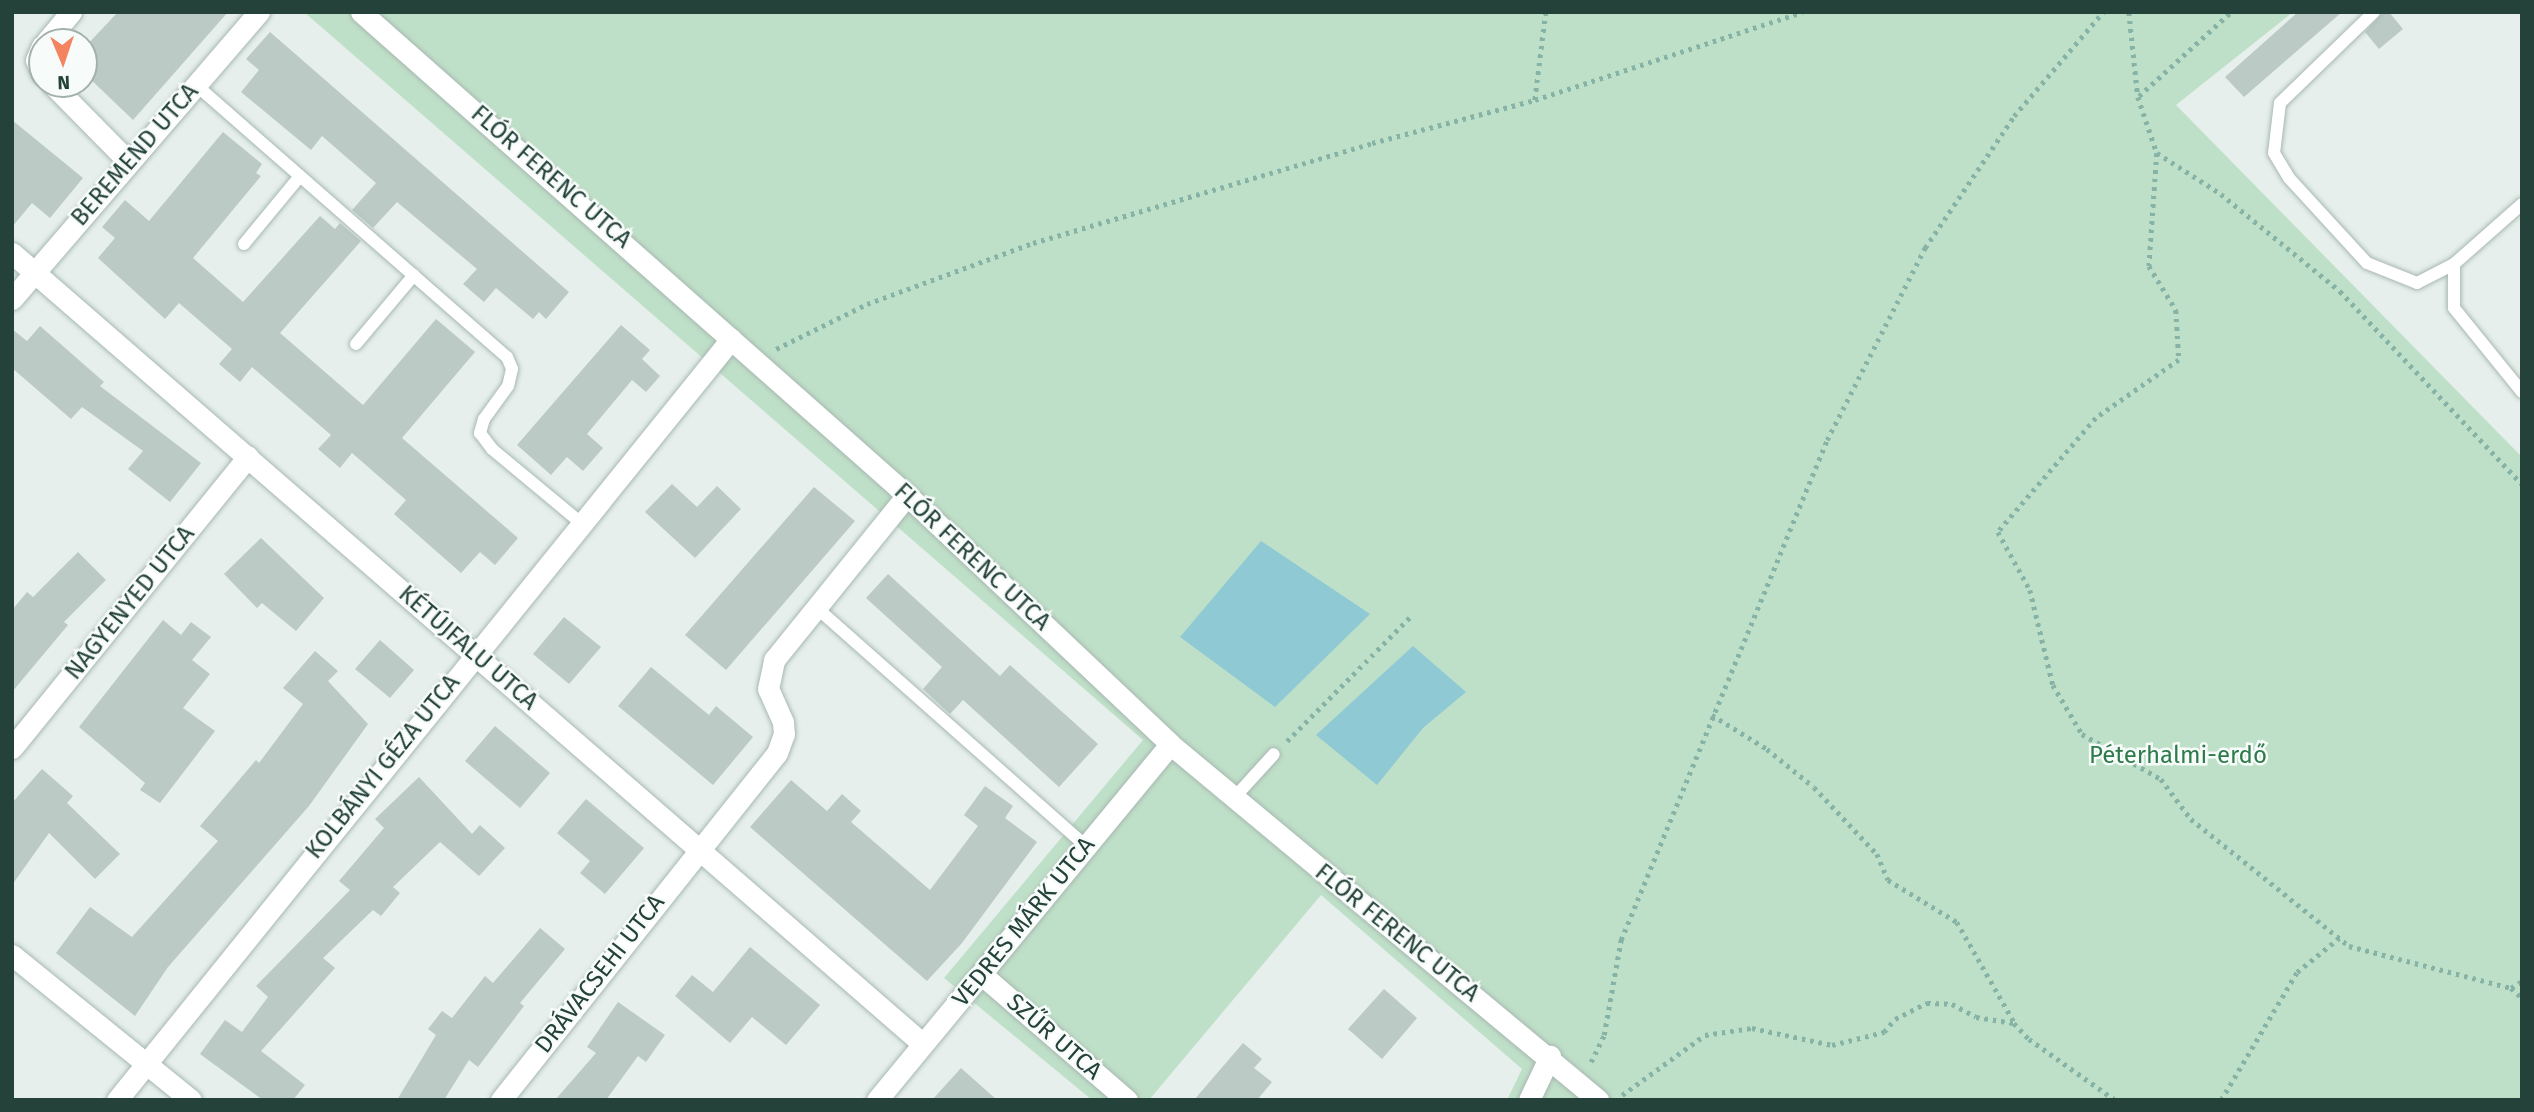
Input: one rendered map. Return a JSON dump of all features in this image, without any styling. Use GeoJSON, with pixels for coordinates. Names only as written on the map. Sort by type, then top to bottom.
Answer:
{"type":"FeatureCollection","features":[{"type":"Feature","properties":{"kind":"street"},"geometry":{"type":"LineString","coordinates":[[58,28],[71,12]]}},
{"type":"Feature","properties":{"kind":"street","name":"BEREMEND UTCA"},"geometry":{"type":"LineString","coordinates":[[12,299],[259,12]]}},
{"type":"Feature","properties":{"kind":"street","name":"FLÓR FERENC UTCA"},"geometry":{"type":"LineString","coordinates":[[361,12],[907,495],[1170,744],[1393,932],[1550,1056],[1594,1096]]}},
{"type":"Feature","properties":{"kind":"street"},"geometry":{"type":"LineString","coordinates":[[66,98],[130,162]]}},
{"type":"Feature","properties":{"kind":"street","name":"KÉTÚJFALU UTCA"},"geometry":{"type":"LineString","coordinates":[[12,253],[923,1044]]}},
{"type":"Feature","properties":{"kind":"street","name":"KOLBÁNYI GÉZA UTCA"},"geometry":{"type":"LineString","coordinates":[[117,1100],[473,653],[731,339]]}},
{"type":"Feature","properties":{"kind":"street","name":"NAGYENYED UTCA"},"geometry":{"type":"LineString","coordinates":[[12,748],[248,457]]}},
{"type":"Feature","properties":{"kind":"street","name":"DRÁVACSEHI UTCA"},"geometry":{"type":"LineString","coordinates":[[501,1100],[782,744],[783,722],[768,689],[769,673],[774,660],[818,609],[907,495]]}},
{"type":"Feature","properties":{"kind":"street","name":"VEDRES MÁRK UTCA"},"geometry":{"type":"LineString","coordinates":[[877,1100],[1170,744]]}},
{"type":"Feature","properties":{"kind":"street"},"geometry":{"type":"LineString","coordinates":[[12,955],[191,1100]]}},
{"type":"Feature","properties":{"kind":"street","name":"SZŰR UTCA"},"geometry":{"type":"LineString","coordinates":[[981,974],[1127,1100]]}},
{"type":"Feature","properties":{"kind":"street"},"geometry":{"type":"LineString","coordinates":[[1529,1100],[1550,1056]]}},
{"type":"Feature","properties":{"kind":"lane"},"geometry":{"type":"LineString","coordinates":[[2374,12],[2280,103],[2274,153],[2289,178],[2367,263],[2417,282],[2454,264],[2522,204]]}},
{"type":"Feature","properties":{"kind":"lane"},"geometry":{"type":"LineString","coordinates":[[196,85],[507,357],[511,377],[480,425],[485,441],[580,522]]}},
{"type":"Feature","properties":{"kind":"lane"},"geometry":{"type":"LineString","coordinates":[[244,244],[300,176]]}},
{"type":"Feature","properties":{"kind":"lane"},"geometry":{"type":"LineString","coordinates":[[2454,264],[2454,308],[2522,392]]}},
{"type":"Feature","properties":{"kind":"lane"},"geometry":{"type":"LineString","coordinates":[[356,344],[414,275]]}},
{"type":"Feature","properties":{"kind":"lane"},"geometry":{"type":"LineString","coordinates":[[818,609],[1086,846]]}},
{"type":"Feature","properties":{"kind":"lane"},"geometry":{"type":"LineString","coordinates":[[1234,798],[1274,754]]}},
{"type":"Feature","properties":{"kind":"path"},"geometry":{"type":"LineString","coordinates":[[1535,100],[1546,12]]}},
{"type":"Feature","properties":{"kind":"path"},"geometry":{"type":"LineString","coordinates":[[754,360],[867,303],[1033,243],[1372,143],[1535,100],[1802,12]]}},
{"type":"Feature","properties":{"kind":"path"},"geometry":{"type":"LineString","coordinates":[[1604,1035],[1621,940],[1827,440],[1925,248],[2014,116],[2103,12]]}},
{"type":"Feature","properties":{"kind":"path"},"geometry":{"type":"LineString","coordinates":[[2129,12],[2138,97],[2157,153],[2149,266],[2176,310],[2179,360],[2096,418],[1998,532],[2030,590],[2053,685],[2082,734],[2161,779],[2191,819],[2349,946],[2511,988],[2522,998]]}},
{"type":"Feature","properties":{"kind":"path"},"geometry":{"type":"LineString","coordinates":[[2138,97],[2231,12]]}},
{"type":"Feature","properties":{"kind":"path"},"geometry":{"type":"LineString","coordinates":[[2157,153],[2221,194],[2340,291],[2522,484]]}},
{"type":"Feature","properties":{"kind":"path"},"geometry":{"type":"LineString","coordinates":[[1274,754],[1412,615]]}},
{"type":"Feature","properties":{"kind":"path"},"geometry":{"type":"LineString","coordinates":[[1712,715],[1767,749],[1814,787],[1877,854],[1888,880],[1957,922],[2014,1023],[2029,1039],[2115,1100]]}},
{"type":"Feature","properties":{"kind":"path"},"geometry":{"type":"LineString","coordinates":[[2221,1100],[2297,972],[2339,938]]}},
{"type":"Feature","properties":{"kind":"path"},"geometry":{"type":"LineString","coordinates":[[2511,988],[2522,981]]}},
{"type":"Feature","properties":{"kind":"path"},"geometry":{"type":"LineString","coordinates":[[1616,1100],[1705,1035],[1752,1028],[1832,1045],[1884,1032],[1895,1019],[1927,1003],[1952,1004],[1976,1017],[2014,1023]]}},
{"type":"Feature","properties":{"kind":"green space","name":"Péterhalmi-erdő"},"geometry":{"type":"Polygon","coordinates":[[[304,12],[2293,12],[2176,105],[2522,457],[2522,1100],[1507,1100],[1522,1069],[1321,895],[1149,1100],[1092,1100],[944,978],[1143,740],[304,12]]]}},
{"type":"Feature","properties":{"kind":"water"},"geometry":{"type":"Polygon","coordinates":[[[1261,541],[1370,614],[1275,707],[1180,637],[1261,541]]]}},
{"type":"Feature","properties":{"kind":"water"},"geometry":{"type":"Polygon","coordinates":[[[1413,646],[1466,692],[1423,728],[1377,785],[1316,735],[1413,646]]]}},
{"type":"Feature","properties":{"kind":"building"},"geometry":{"type":"Polygon","coordinates":[[[118,12],[228,12],[133,120],[98,86],[98,33],[118,12]]]}},
{"type":"Feature","properties":{"kind":"building"},"geometry":{"type":"Polygon","coordinates":[[[2298,12],[2342,12],[2244,97],[2225,77],[2298,12]]]}},
{"type":"Feature","properties":{"kind":"building"},"geometry":{"type":"Polygon","coordinates":[[[2383,12],[2389,12],[2403,29],[2379,49],[2365,32],[2383,12]]]}},
{"type":"Feature","properties":{"kind":"building"},"geometry":{"type":"Polygon","coordinates":[[[270,32],[569,292],[546,319],[539,312],[533,319],[496,288],[484,302],[463,284],[477,269],[397,202],[373,228],[352,210],[376,183],[322,136],[311,150],[241,92],[259,70],[246,59],[270,32]]]}},
{"type":"Feature","properties":{"kind":"building"},"geometry":{"type":"Polygon","coordinates":[[[12,120],[83,178],[50,218],[32,203],[12,227],[12,120]]]}},
{"type":"Feature","properties":{"kind":"building"},"geometry":{"type":"Polygon","coordinates":[[[223,132],[262,164],[256,173],[261,176],[193,258],[243,302],[320,216],[335,229],[340,223],[361,241],[280,333],[363,405],[436,319],[475,352],[402,438],[518,538],[495,565],[480,552],[461,573],[394,514],[406,500],[352,453],[340,468],[318,449],[331,435],[252,367],[240,382],[219,364],[232,349],[179,303],[165,319],[98,258],[115,238],[102,227],[125,200],[149,221],[223,132]]]}},
{"type":"Feature","properties":{"kind":"building"},"geometry":{"type":"Polygon","coordinates":[[[621,325],[650,350],[642,359],[660,376],[646,392],[632,380],[587,434],[603,448],[583,471],[567,457],[551,475],[517,445],[621,325]]]}},
{"type":"Feature","properties":{"kind":"building"},"geometry":{"type":"Polygon","coordinates":[[[40,326],[104,382],[100,386],[201,463],[170,502],[128,469],[143,451],[82,407],[71,419],[12,368],[12,329],[27,341],[40,326]]]}},
{"type":"Feature","properties":{"kind":"building"},"geometry":{"type":"Polygon","coordinates":[[[672,484],[697,507],[717,486],[741,509],[695,558],[645,512],[672,484]]]}},
{"type":"Feature","properties":{"kind":"building"},"geometry":{"type":"Polygon","coordinates":[[[814,487],[855,521],[726,670],[685,635],[814,487]]]}},
{"type":"Feature","properties":{"kind":"building"},"geometry":{"type":"Polygon","coordinates":[[[261,538],[324,598],[296,631],[262,603],[257,608],[224,574],[261,538]]]}},
{"type":"Feature","properties":{"kind":"building"},"geometry":{"type":"Polygon","coordinates":[[[78,552],[106,580],[64,622],[68,625],[12,692],[12,610],[27,592],[33,597],[78,552]]]}},
{"type":"Feature","properties":{"kind":"building"},"geometry":{"type":"Polygon","coordinates":[[[888,574],[1000,676],[1010,665],[1098,744],[1059,787],[963,700],[950,714],[923,689],[942,667],[866,598],[888,574]]]}},
{"type":"Feature","properties":{"kind":"building"},"geometry":{"type":"Polygon","coordinates":[[[564,617],[601,647],[569,684],[533,654],[564,617]]]}},
{"type":"Feature","properties":{"kind":"building"},"geometry":{"type":"Polygon","coordinates":[[[163,620],[181,635],[191,622],[211,637],[192,660],[210,674],[183,708],[215,731],[160,803],[140,790],[145,783],[79,727],[163,620]]]}},
{"type":"Feature","properties":{"kind":"building"},"geometry":{"type":"Polygon","coordinates":[[[380,640],[414,670],[390,698],[355,669],[380,640]]]}},
{"type":"Feature","properties":{"kind":"building"},"geometry":{"type":"Polygon","coordinates":[[[315,651],[338,671],[328,681],[368,724],[309,806],[168,967],[135,1016],[56,953],[90,907],[132,937],[218,841],[200,826],[256,760],[259,763],[303,704],[283,688],[315,651]]]}},
{"type":"Feature","properties":{"kind":"building"},"geometry":{"type":"Polygon","coordinates":[[[651,667],[709,715],[716,706],[753,737],[713,785],[618,706],[651,667]]]}},
{"type":"Feature","properties":{"kind":"building"},"geometry":{"type":"Polygon","coordinates":[[[495,726],[550,773],[520,808],[465,761],[495,726]]]}},
{"type":"Feature","properties":{"kind":"building"},"geometry":{"type":"Polygon","coordinates":[[[42,769],[73,796],[67,803],[120,854],[95,879],[49,833],[12,885],[12,803],[42,769]]]}},
{"type":"Feature","properties":{"kind":"building"},"geometry":{"type":"Polygon","coordinates":[[[419,777],[472,834],[480,825],[505,848],[479,876],[440,842],[393,887],[400,893],[381,916],[373,910],[323,958],[335,968],[261,1051],[305,1085],[293,1100],[263,1100],[200,1054],[225,1020],[242,1032],[268,997],[256,986],[350,890],[339,881],[384,828],[375,819],[419,777]]]}},
{"type":"Feature","properties":{"kind":"building"},"geometry":{"type":"Polygon","coordinates":[[[791,780],[827,811],[842,794],[861,811],[851,822],[930,890],[978,826],[964,815],[985,786],[1013,806],[1005,818],[1037,842],[962,943],[927,981],[750,827],[791,780]]]}},
{"type":"Feature","properties":{"kind":"building"},"geometry":{"type":"Polygon","coordinates":[[[586,799],[644,848],[605,894],[580,873],[590,861],[557,833],[586,799]]]}},
{"type":"Feature","properties":{"kind":"building"},"geometry":{"type":"Polygon","coordinates":[[[540,928],[565,949],[520,1003],[524,1006],[478,1067],[469,1060],[444,1100],[397,1100],[436,1035],[428,1029],[442,1011],[452,1018],[485,976],[493,983],[540,928]]]}},
{"type":"Feature","properties":{"kind":"building"},"geometry":{"type":"Polygon","coordinates":[[[750,947],[820,1005],[786,1045],[752,1017],[730,1043],[675,996],[692,975],[713,992],[750,947]]]}},
{"type":"Feature","properties":{"kind":"building"},"geometry":{"type":"Polygon","coordinates":[[[1384,989],[1417,1018],[1382,1059],[1348,1029],[1384,989]]]}},
{"type":"Feature","properties":{"kind":"building"},"geometry":{"type":"Polygon","coordinates":[[[618,1002],[665,1035],[646,1062],[638,1056],[606,1100],[555,1100],[596,1053],[587,1047],[618,1002]]]}},
{"type":"Feature","properties":{"kind":"building"},"geometry":{"type":"Polygon","coordinates":[[[1243,1043],[1262,1059],[1254,1068],[1272,1082],[1257,1100],[1194,1100],[1243,1043]]]}},
{"type":"Feature","properties":{"kind":"building"},"geometry":{"type":"Polygon","coordinates":[[[961,1068],[997,1100],[932,1100],[961,1068]]]}}]}
